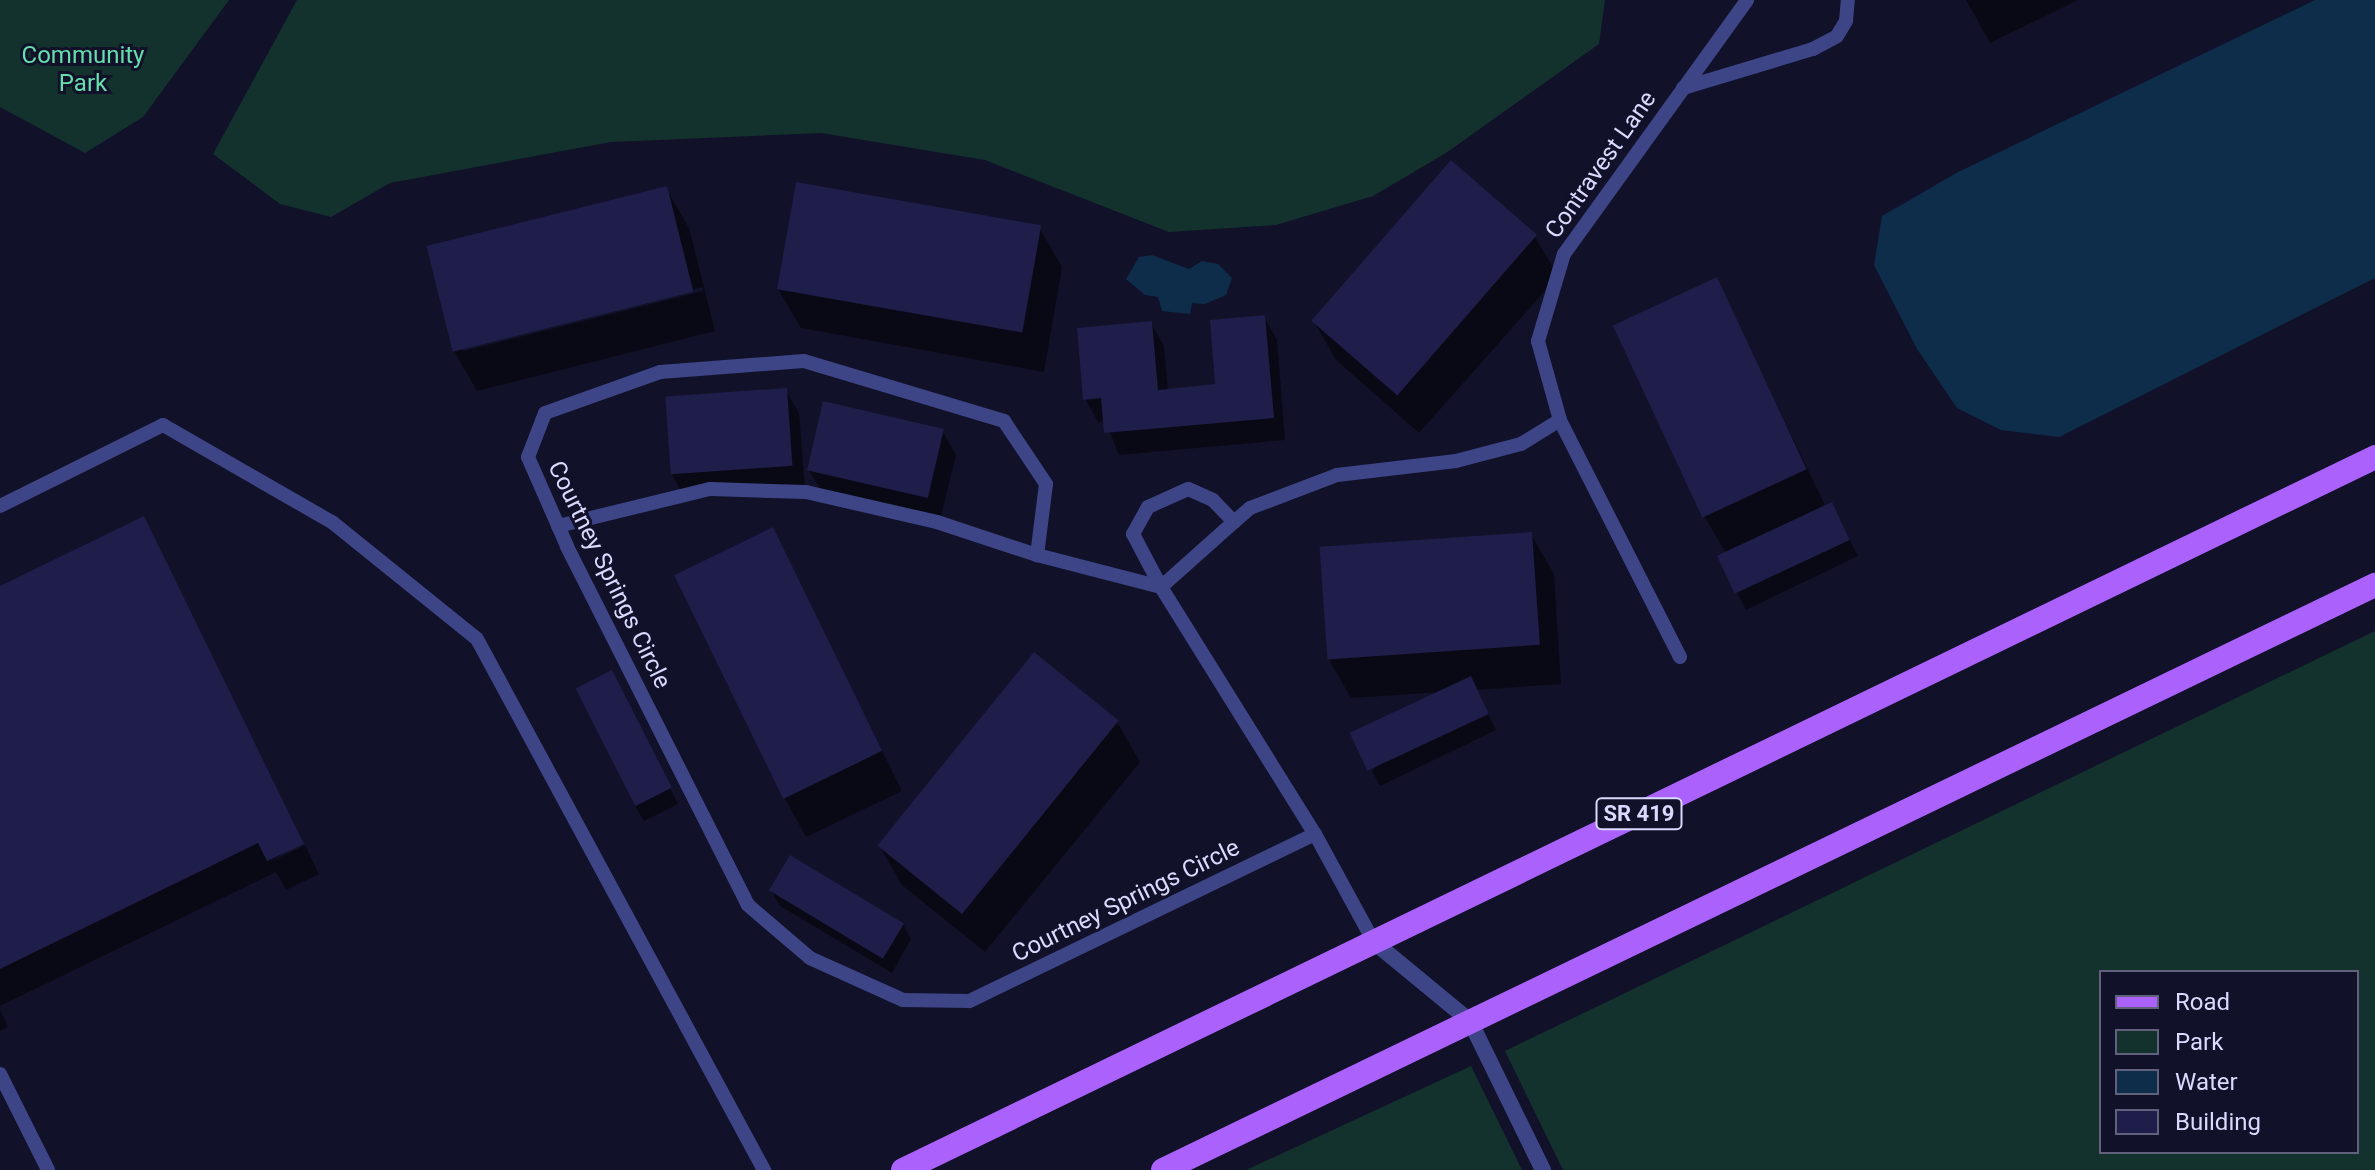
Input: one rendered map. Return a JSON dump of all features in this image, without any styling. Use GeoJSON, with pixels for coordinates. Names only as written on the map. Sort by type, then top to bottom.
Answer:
{"type":"FeatureCollection","features":[{"type":"Feature","properties":{"kind":"main road","name":"SR 419"},"geometry":{"type":"LineString","coordinates":[[903,1170],[2375,457]]}},
{"type":"Feature","properties":{"kind":"main road"},"geometry":{"type":"LineString","coordinates":[[1163,1170],[2375,585]]}},
{"type":"Feature","properties":{"kind":"street"},"geometry":{"type":"LineString","coordinates":[[1374,942],[1470,1021],[1543,1170]]}},
{"type":"Feature","properties":{"kind":"lane","name":"Contravest Lane"},"geometry":{"type":"LineString","coordinates":[[1680,657],[1560,420],[1538,341],[1564,254],[1747,0]]}},
{"type":"Feature","properties":{"kind":"lane"},"geometry":{"type":"LineString","coordinates":[[1683,88],[1813,49],[1837,36],[1846,21],[1848,0]]}},
{"type":"Feature","properties":{"kind":"lane","name":"Courtney Springs Circle"},"geometry":{"type":"LineString","coordinates":[[1037,555],[1046,484],[1004,421],[804,361],[660,372],[545,413],[528,457],[558,526],[748,905],[810,958],[903,1000],[969,1001],[1315,834]]}},
{"type":"Feature","properties":{"kind":"lane"},"geometry":{"type":"LineString","coordinates":[[1161,587],[1250,508],[1337,475],[1456,461],[1521,444],[1560,420]]}},
{"type":"Feature","properties":{"kind":"lane"},"geometry":{"type":"LineString","coordinates":[[0,506],[163,425],[332,522],[477,639],[764,1170]]}},
{"type":"Feature","properties":{"kind":"lane"},"geometry":{"type":"LineString","coordinates":[[558,526],[710,489],[806,492],[937,522],[1037,555],[1161,587]]}},
{"type":"Feature","properties":{"kind":"lane"},"geometry":{"type":"LineString","coordinates":[[1234,522],[1213,500],[1188,489],[1148,507],[1133,534],[1161,587],[1315,834],[1374,942]]}},
{"type":"Feature","properties":{"kind":"lane"},"geometry":{"type":"LineString","coordinates":[[0,1074],[48,1170]]}},
{"type":"Feature","properties":{"kind":"green space","name":"Community Park"},"geometry":{"type":"Polygon","coordinates":[[[0,0],[229,0],[143,117],[85,153],[0,107],[0,0]]]}},
{"type":"Feature","properties":{"kind":"green space"},"geometry":{"type":"Polygon","coordinates":[[[297,0],[1605,0],[1599,44],[1446,153],[1373,196],[1276,225],[1169,232],[985,160],[821,133],[611,142],[390,183],[331,217],[280,204],[213,154],[297,0]]]}},
{"type":"Feature","properties":{"kind":"green space"},"geometry":{"type":"Polygon","coordinates":[[[2375,631],[2375,1170],[1563,1170],[1505,1051],[2375,631]]]}},
{"type":"Feature","properties":{"kind":"green space"},"geometry":{"type":"Polygon","coordinates":[[[1471,1066],[1522,1170],[1246,1170],[1471,1066]]]}},
{"type":"Feature","properties":{"kind":"water"},"geometry":{"type":"Polygon","coordinates":[[[2315,0],[2375,0],[2375,278],[2059,437],[2001,430],[1957,408],[1917,349],[1874,265],[1882,216],[1958,172],[2315,0]]]}},
{"type":"Feature","properties":{"kind":"water"},"geometry":{"type":"Polygon","coordinates":[[[1152,255],[1189,269],[1202,261],[1218,264],[1232,278],[1226,295],[1205,304],[1192,303],[1190,314],[1162,311],[1158,297],[1145,295],[1126,279],[1139,257],[1152,255]]]}},
{"type":"Feature","properties":{"kind":"building"},"geometry":{"type":"Polygon","coordinates":[[[1451,160],[1537,235],[1397,396],[1311,321],[1451,160]]]}},
{"type":"Feature","properties":{"kind":"building"},"geometry":{"type":"Polygon","coordinates":[[[796,182],[1041,225],[1022,333],[777,289],[796,182]]]}},
{"type":"Feature","properties":{"kind":"building"},"geometry":{"type":"Polygon","coordinates":[[[667,186],[693,292],[453,352],[426,246],[667,186]]]}},
{"type":"Feature","properties":{"kind":"building"},"geometry":{"type":"Polygon","coordinates":[[[1717,277],[1807,469],[1702,518],[1613,326],[1717,277]]]}},
{"type":"Feature","properties":{"kind":"building"},"geometry":{"type":"Polygon","coordinates":[[[1265,315],[1274,418],[1104,433],[1101,398],[1083,400],[1077,328],[1152,321],[1158,390],[1215,384],[1210,320],[1265,315]]]}},
{"type":"Feature","properties":{"kind":"building"},"geometry":{"type":"Polygon","coordinates":[[[787,388],[792,466],[671,474],[665,397],[787,388]]]}},
{"type":"Feature","properties":{"kind":"building"},"geometry":{"type":"Polygon","coordinates":[[[823,401],[944,429],[928,498],[807,470],[823,401]]]}},
{"type":"Feature","properties":{"kind":"building"},"geometry":{"type":"Polygon","coordinates":[[[1832,502],[1850,540],[1735,594],[1717,556],[1832,502]]]}},
{"type":"Feature","properties":{"kind":"building"},"geometry":{"type":"Polygon","coordinates":[[[144,516],[304,844],[267,861],[258,843],[0,969],[0,586],[144,516]]]}},
{"type":"Feature","properties":{"kind":"building"},"geometry":{"type":"Polygon","coordinates":[[[773,527],[882,751],[783,799],[674,575],[773,527]]]}},
{"type":"Feature","properties":{"kind":"building"},"geometry":{"type":"Polygon","coordinates":[[[1532,532],[1540,645],[1327,660],[1320,547],[1532,532]]]}},
{"type":"Feature","properties":{"kind":"building"},"geometry":{"type":"Polygon","coordinates":[[[1034,652],[1119,721],[962,914],[877,846],[1034,652]]]}},
{"type":"Feature","properties":{"kind":"building"},"geometry":{"type":"Polygon","coordinates":[[[612,670],[672,788],[635,806],[575,689],[612,670]]]}},
{"type":"Feature","properties":{"kind":"building"},"geometry":{"type":"Polygon","coordinates":[[[1471,676],[1489,714],[1367,771],[1350,733],[1471,676]]]}},
{"type":"Feature","properties":{"kind":"building"},"geometry":{"type":"Polygon","coordinates":[[[790,855],[904,924],[883,959],[769,890],[790,855]]]}}]}
